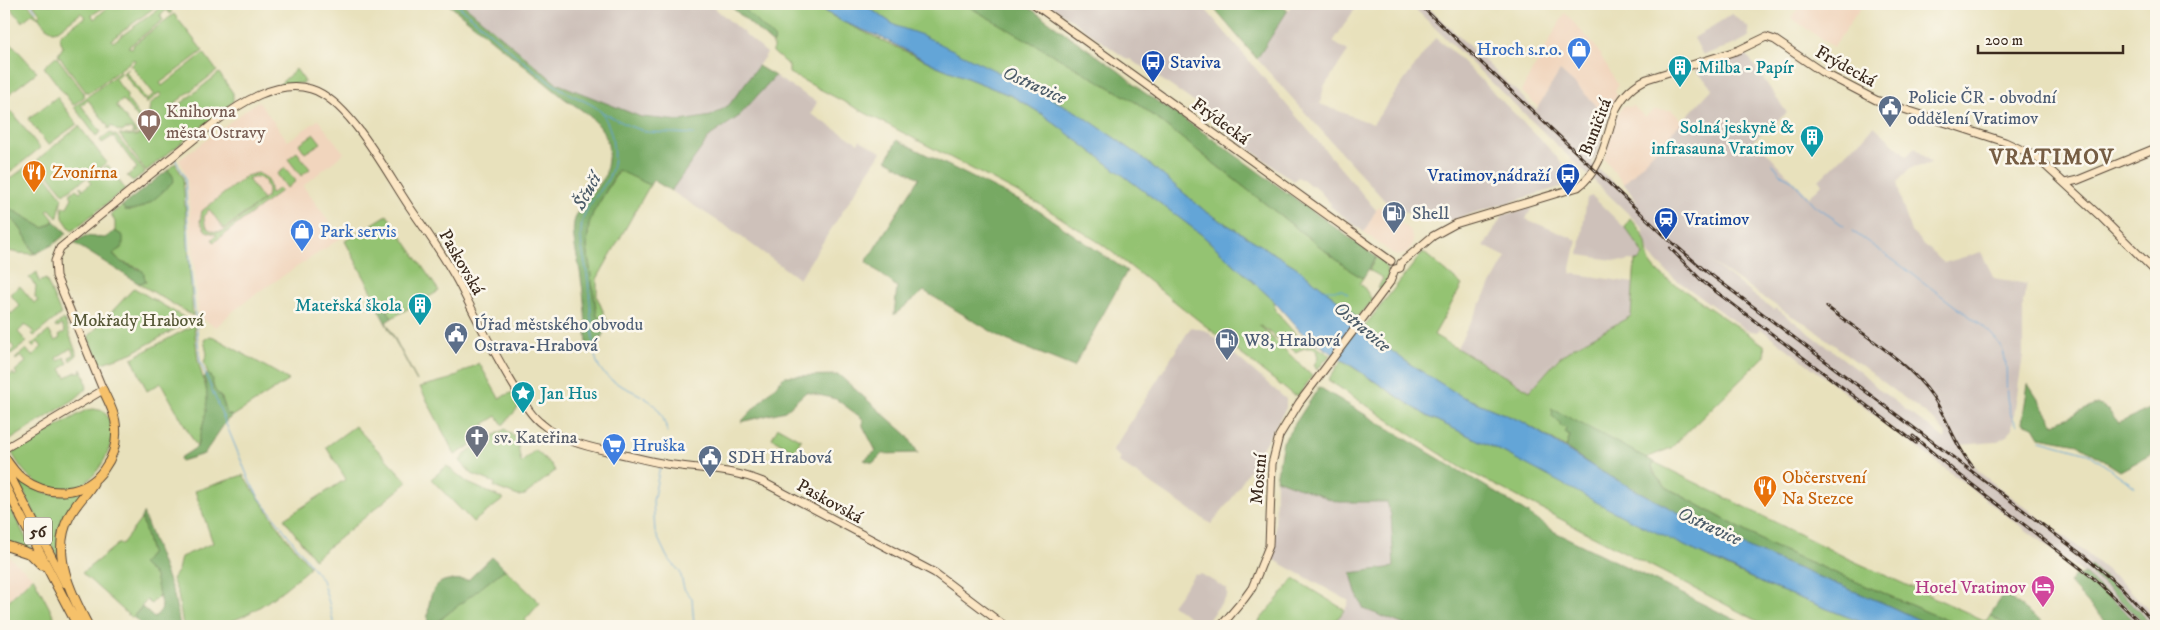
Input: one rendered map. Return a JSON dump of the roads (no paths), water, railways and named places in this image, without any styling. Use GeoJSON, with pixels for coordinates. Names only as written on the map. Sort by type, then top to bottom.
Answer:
{"type":"FeatureCollection","features":[{"type":"Feature","properties":{"kind":"highway"},"geometry":{"type":"LineString","coordinates":[[88,626],[73,598],[63,564],[61,538],[70,514],[87,494],[111,459],[116,442],[114,418],[103,390]]}},
{"type":"Feature","properties":{"kind":"highway"},"geometry":{"type":"LineString","coordinates":[[4,456],[24,479],[48,490],[68,492],[94,483]]}},
{"type":"Feature","properties":{"kind":"highway","name":"56"},"geometry":{"type":"LineString","coordinates":[[4,456],[73,598]]}},
{"type":"Feature","properties":{"kind":"highway","name":"56"},"geometry":{"type":"LineString","coordinates":[[4,483],[21,517]]}},
{"type":"Feature","properties":{"kind":"highway"},"geometry":{"type":"LineString","coordinates":[[21,517],[78,626]]}},
{"type":"Feature","properties":{"kind":"highway"},"geometry":{"type":"LineString","coordinates":[[4,545],[31,554],[39,561],[61,594]]}},
{"type":"Feature","properties":{"kind":"main road","name":"Frýdecká"},"geometry":{"type":"LineString","coordinates":[[1034,4],[1391,262]]}},
{"type":"Feature","properties":{"kind":"main road","name":"Buničitá"},"geometry":{"type":"LineString","coordinates":[[1401,263],[1433,236],[1455,224],[1567,192],[1582,185],[1598,165],[1620,101],[1638,83],[1739,50],[1766,37],[1771,38]]}},
{"type":"Feature","properties":{"kind":"main road","name":"Frýdecká"},"geometry":{"type":"LineString","coordinates":[[1771,38],[1822,72],[1876,100],[2018,147],[2035,156],[2156,272]]}},
{"type":"Feature","properties":{"kind":"main road","name":"Paskovská"},"geometry":{"type":"LineString","coordinates":[[103,390],[56,276],[56,256],[64,244],[174,157],[219,118],[255,97],[272,91],[292,87],[306,88],[318,92],[342,111],[364,137],[442,253],[500,363],[529,410],[542,424],[566,439],[592,447],[661,463],[726,472],[762,482],[935,573],[1005,626]]}},
{"type":"Feature","properties":{"kind":"main road"},"geometry":{"type":"LineString","coordinates":[[2065,183],[2078,180],[2156,148]]}},
{"type":"Feature","properties":{"kind":"main road"},"geometry":{"type":"LineString","coordinates":[[1396,259],[1401,263],[1399,268],[1391,267],[1391,262],[1396,259]]}},
{"type":"Feature","properties":{"kind":"main road","name":"Mostní"},"geometry":{"type":"LineString","coordinates":[[1221,626],[1252,588],[1269,546],[1272,464],[1279,436],[1299,403],[1390,282],[1395,269]]}},
{"type":"Feature","properties":{"kind":"main road"},"geometry":{"type":"LineString","coordinates":[[4,456],[103,390]]}},
{"type":"Feature","properties":{"kind":"water"},"geometry":{"type":"Polygon","coordinates":[[[814,4],[863,4],[896,26],[922,35],[1080,114],[1139,155],[1205,211],[1296,267],[1349,309],[1370,335],[1408,363],[1461,396],[1523,422],[1600,471],[1713,531],[1755,551],[1883,603],[1932,626],[1871,626],[1766,585],[1624,517],[1503,452],[1427,416],[1302,333],[1272,299],[1202,235],[1042,114],[1012,96],[937,66],[880,37],[843,22],[814,4]]]}},
{"type":"Feature","properties":{"kind":"waterway"},"geometry":{"type":"LineString","coordinates":[[31,4],[36,11]]}},
{"type":"Feature","properties":{"kind":"waterway","name":"Ščučí"},"geometry":{"type":"LineString","coordinates":[[456,4],[551,83],[595,107],[606,120],[611,132],[614,160],[606,182],[587,209],[581,231],[582,250],[588,280],[595,356],[601,369],[609,379],[644,397],[654,405],[662,416],[667,432]]}},
{"type":"Feature","properties":{"kind":"waterway"},"geometry":{"type":"LineString","coordinates":[[602,112],[629,126],[647,132],[694,134]]}},
{"type":"Feature","properties":{"kind":"waterway"},"geometry":{"type":"LineString","coordinates":[[175,159],[185,177],[191,275],[200,361],[250,482],[259,497],[322,580],[334,626]]}},
{"type":"Feature","properties":{"kind":"waterway"},"geometry":{"type":"LineString","coordinates":[[1772,163],[1782,175],[1792,180],[1814,205],[1844,226]]}},
{"type":"Feature","properties":{"kind":"waterway"},"geometry":{"type":"LineString","coordinates":[[1852,231],[1974,319],[1992,335],[2001,347],[2004,356],[2008,405],[2017,425]]}},
{"type":"Feature","properties":{"kind":"waterway","name":"Ostravice"},"geometry":{"type":"LineString","coordinates":[[1325,290],[1342,290],[1348,294]]}},
{"type":"Feature","properties":{"kind":"waterway"},"geometry":{"type":"LineString","coordinates":[[2041,440],[2088,453],[2135,487]]}},
{"type":"Feature","properties":{"kind":"waterway","name":"Ščučí"},"geometry":{"type":"LineString","coordinates":[[660,467],[653,501],[655,532],[667,557],[680,572],[684,589],[692,598],[694,626]]}},
{"type":"Feature","properties":{"kind":"waterway"},"geometry":{"type":"LineString","coordinates":[[2153,518],[2156,529]]}},
{"type":"Feature","properties":{"kind":"railway"},"geometry":{"type":"LineString","coordinates":[[1419,4],[1668,239],[1702,268],[2084,556],[2123,589],[2156,625]]}},
{"type":"Feature","properties":{"kind":"railway"},"geometry":{"type":"LineString","coordinates":[[1670,248],[1702,281],[1916,443]]}},
{"type":"Feature","properties":{"kind":"railway"},"geometry":{"type":"LineString","coordinates":[[1827,307],[1898,360],[1923,384],[1933,397],[1961,450],[1973,467]]}},
{"type":"Feature","properties":{"kind":"railway"},"geometry":{"type":"LineString","coordinates":[[1913,436],[1952,469],[2092,577]]}},
{"type":"Feature","properties":{"kind":"railway"},"geometry":{"type":"LineString","coordinates":[[2088,573],[2144,626]]}},
{"type":"Feature","properties":{"kind":"place","name":"Hroch s.r.o."},"geometry":{"type":"Point","coordinates":[1579,70]}},
{"type":"Feature","properties":{"kind":"place","name":"Staviva"},"geometry":{"type":"Point","coordinates":[1153,83]}},
{"type":"Feature","properties":{"kind":"place","name":"Milba - Papír"},"geometry":{"type":"Point","coordinates":[1680,88]}},
{"type":"Feature","properties":{"kind":"place","name":"Policie ČR - obvodní oddělení Vratimov"},"geometry":{"type":"Point","coordinates":[1890,128]}},
{"type":"Feature","properties":{"kind":"place","name":"Knihovna města Ostravy"},"geometry":{"type":"Point","coordinates":[149,142]}},
{"type":"Feature","properties":{"kind":"place","name":"Solná jeskyně & infrasauna Vratimov"},"geometry":{"type":"Point","coordinates":[1812,158]}},
{"type":"Feature","properties":{"kind":"place","name":"Zvonírna"},"geometry":{"type":"Point","coordinates":[34,193]}},
{"type":"Feature","properties":{"kind":"place","name":"Vratimov,nádraží"},"geometry":{"type":"Point","coordinates":[1568,196]}},
{"type":"Feature","properties":{"kind":"place","name":"Shell"},"geometry":{"type":"Point","coordinates":[1394,234]}},
{"type":"Feature","properties":{"kind":"place","name":"Vratimov"},"geometry":{"type":"Point","coordinates":[1666,240]}},
{"type":"Feature","properties":{"kind":"place","name":"Park servis"},"geometry":{"type":"Point","coordinates":[302,252]}},
{"type":"Feature","properties":{"kind":"place","name":"Mateřská škola"},"geometry":{"type":"Point","coordinates":[420,326]}},
{"type":"Feature","properties":{"kind":"place","name":"Úřad městského obvodu Ostrava-Hrabová"},"geometry":{"type":"Point","coordinates":[456,355]}},
{"type":"Feature","properties":{"kind":"place","name":"W8, Hrabová"},"geometry":{"type":"Point","coordinates":[1227,361]}},
{"type":"Feature","properties":{"kind":"place","name":"Jan Hus"},"geometry":{"type":"Point","coordinates":[523,414]}},
{"type":"Feature","properties":{"kind":"place","name":"sv. Kateřina"},"geometry":{"type":"Point","coordinates":[477,458]}},
{"type":"Feature","properties":{"kind":"place","name":"Hruška"},"geometry":{"type":"Point","coordinates":[614,466]}},
{"type":"Feature","properties":{"kind":"place","name":"SDH Hrabová"},"geometry":{"type":"Point","coordinates":[710,478]}},
{"type":"Feature","properties":{"kind":"place","name":"Občerstvení Na Stezce"},"geometry":{"type":"Point","coordinates":[1765,508]}},
{"type":"Feature","properties":{"kind":"place","name":"Hotel Vratimov"},"geometry":{"type":"Point","coordinates":[2043,608]}},
{"type":"Feature","properties":{"kind":"district","name":"VRATIMOV"},"geometry":{"type":"Point","coordinates":[2052,156]}},
{"type":"Feature","properties":{"kind":"park label","name":"Mokřady Hrabová"},"geometry":{"type":"Point","coordinates":[138,320]}}]}
